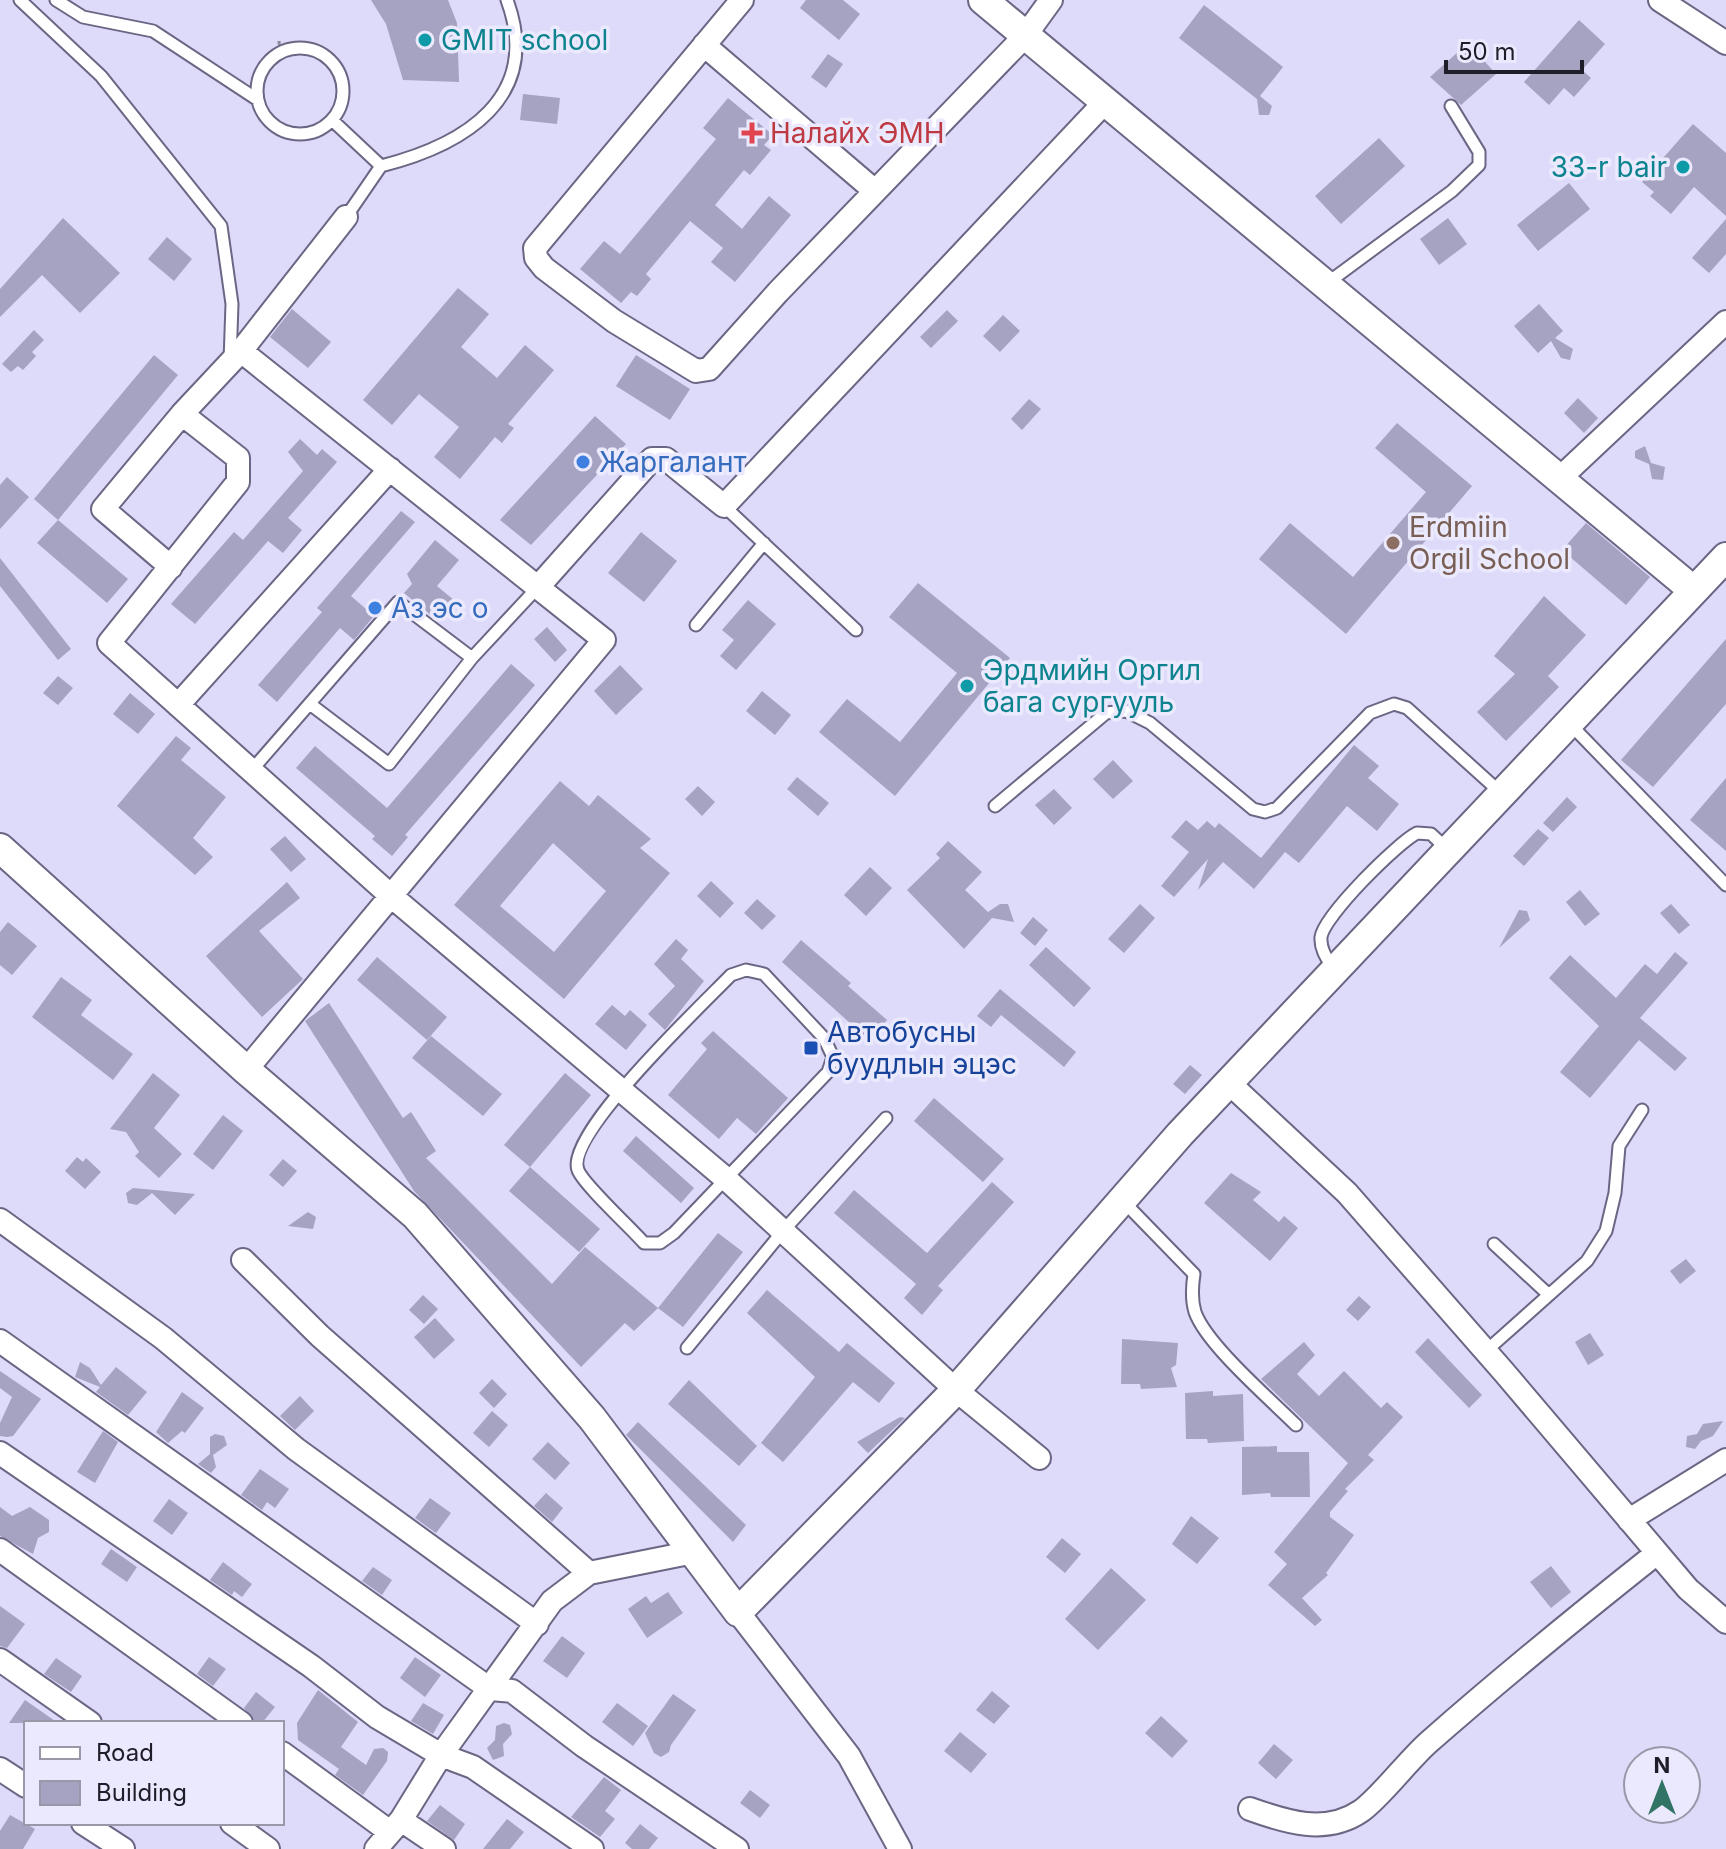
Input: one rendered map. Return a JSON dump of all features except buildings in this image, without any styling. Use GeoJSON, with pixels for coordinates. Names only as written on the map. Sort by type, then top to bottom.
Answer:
{"type":"FeatureCollection","features":[{"type":"Feature","properties":{"kind":"street"},"geometry":{"type":"LineString","coordinates":[[742,0],[541,236],[535,248],[536,258],[544,268],[614,321],[696,371],[709,369],[1025,36],[1051,0]]}},
{"type":"Feature","properties":{"kind":"street"},"geometry":{"type":"LineString","coordinates":[[983,0],[1693,590]]}},
{"type":"Feature","properties":{"kind":"street"},"geometry":{"type":"LineString","coordinates":[[1660,0],[1726,43]]}},
{"type":"Feature","properties":{"kind":"street"},"geometry":{"type":"LineString","coordinates":[[704,45],[875,191]]}},
{"type":"Feature","properties":{"kind":"street"},"geometry":{"type":"LineString","coordinates":[[538,587],[652,459],[666,459],[724,506],[1105,102]]}},
{"type":"Feature","properties":{"kind":"street"},"geometry":{"type":"LineString","coordinates":[[171,567],[103,509],[182,414],[236,357],[346,217]]}},
{"type":"Feature","properties":{"kind":"street"},"geometry":{"type":"LineString","coordinates":[[1559,479],[1726,322]]}},
{"type":"Feature","properties":{"kind":"street"},"geometry":{"type":"LineString","coordinates":[[236,357],[390,469],[604,640],[246,1070]]}},
{"type":"Feature","properties":{"kind":"street"},"geometry":{"type":"LineString","coordinates":[[182,414],[238,458],[238,482],[109,643],[390,895],[725,1178],[956,1390],[1039,1458]]}},
{"type":"Feature","properties":{"kind":"street"},"geometry":{"type":"LineString","coordinates":[[178,705],[390,469]]}},
{"type":"Feature","properties":{"kind":"street"},"geometry":{"type":"LineString","coordinates":[[738,1612],[956,1390],[1229,1083],[1726,557]]}},
{"type":"Feature","properties":{"kind":"street"},"geometry":{"type":"LineString","coordinates":[[0,848],[246,1070],[415,1215],[592,1418],[849,1756],[900,1849]]}},
{"type":"Feature","properties":{"kind":"street"},"geometry":{"type":"LineString","coordinates":[[1229,1083],[1347,1193],[1688,1589],[1726,1622]]}},
{"type":"Feature","properties":{"kind":"street"},"geometry":{"type":"LineString","coordinates":[[0,1220],[163,1338],[296,1449],[537,1624]]}},
{"type":"Feature","properties":{"kind":"street"},"geometry":{"type":"LineString","coordinates":[[243,1260],[320,1336],[589,1573]]}},
{"type":"Feature","properties":{"kind":"street"},"geometry":{"type":"LineString","coordinates":[[0,1341],[490,1689],[512,1691],[584,1746],[737,1849]]}},
{"type":"Feature","properties":{"kind":"street"},"geometry":{"type":"LineString","coordinates":[[0,1453],[311,1666],[377,1717],[441,1755],[473,1767],[592,1849]]}},
{"type":"Feature","properties":{"kind":"street"},"geometry":{"type":"LineString","coordinates":[[1629,1520],[1726,1460]]}},
{"type":"Feature","properties":{"kind":"street"},"geometry":{"type":"LineString","coordinates":[[0,1550],[238,1721]]}},
{"type":"Feature","properties":{"kind":"street"},"geometry":{"type":"LineString","coordinates":[[389,1834],[441,1755],[552,1601],[589,1573],[694,1552]]}},
{"type":"Feature","properties":{"kind":"street"},"geometry":{"type":"LineString","coordinates":[[1250,1809],[1284,1821],[1315,1826],[1361,1811],[1410,1758],[1469,1706],[1657,1553]]}},
{"type":"Feature","properties":{"kind":"street"},"geometry":{"type":"LineString","coordinates":[[0,1660],[87,1721]]}},
{"type":"Feature","properties":{"kind":"street"},"geometry":{"type":"LineString","coordinates":[[284,1755],[389,1834],[444,1849]]}},
{"type":"Feature","properties":{"kind":"street"},"geometry":{"type":"LineString","coordinates":[[0,1769],[24,1785]]}},
{"type":"Feature","properties":{"kind":"street"},"geometry":{"type":"LineString","coordinates":[[86,1825],[123,1849]]}},
{"type":"Feature","properties":{"kind":"street"},"geometry":{"type":"LineString","coordinates":[[235,1825],[268,1849]]}},
{"type":"Feature","properties":{"kind":"lane"},"geometry":{"type":"LineString","coordinates":[[20,0],[101,76],[221,226],[236,357]]}},
{"type":"Feature","properties":{"kind":"lane"},"geometry":{"type":"LineString","coordinates":[[56,0],[83,17],[153,31],[258,100],[271,123],[296,134],[322,129],[332,120],[344,93],[335,65],[310,49],[280,47],[261,73],[258,100]]}},
{"type":"Feature","properties":{"kind":"lane"},"geometry":{"type":"LineString","coordinates":[[346,217],[381,166],[412,159],[490,115],[514,76],[512,15],[507,0]]}},
{"type":"Feature","properties":{"kind":"lane"},"geometry":{"type":"LineString","coordinates":[[1325,285],[1452,191],[1479,165],[1479,152],[1451,106]]}},
{"type":"Feature","properties":{"kind":"lane"},"geometry":{"type":"LineString","coordinates":[[332,120],[381,166]]}},
{"type":"Feature","properties":{"kind":"lane"},"geometry":{"type":"LineString","coordinates":[[724,506],[856,630]]}},
{"type":"Feature","properties":{"kind":"lane"},"geometry":{"type":"LineString","coordinates":[[696,625],[764,543]]}},
{"type":"Feature","properties":{"kind":"lane"},"geometry":{"type":"LineString","coordinates":[[310,704],[389,764],[472,658],[538,587]]}},
{"type":"Feature","properties":{"kind":"lane"},"geometry":{"type":"LineString","coordinates":[[251,771],[398,602],[472,658]]}},
{"type":"Feature","properties":{"kind":"lane"},"geometry":{"type":"LineString","coordinates":[[995,806],[1106,713],[1126,711],[1150,723],[1253,809],[1265,812],[1277,808],[1370,713],[1394,704],[1407,708],[1501,794]]}},
{"type":"Feature","properties":{"kind":"lane"},"geometry":{"type":"LineString","coordinates":[[1569,722],[1726,885]]}},
{"type":"Feature","properties":{"kind":"lane"},"geometry":{"type":"LineString","coordinates":[[1335,971],[1322,950],[1321,939],[1324,925],[1346,900],[1417,833],[1431,834],[1448,850]]}},
{"type":"Feature","properties":{"kind":"lane"},"geometry":{"type":"LineString","coordinates":[[746,970],[764,974],[824,1038],[833,1057],[828,1072],[725,1178],[674,1233],[660,1243],[644,1243],[578,1170],[577,1154],[621,1090],[731,975],[746,970]]}},
{"type":"Feature","properties":{"kind":"lane"},"geometry":{"type":"LineString","coordinates":[[1486,1351],[1587,1261],[1606,1231],[1615,1193],[1619,1146],[1642,1110]]}},
{"type":"Feature","properties":{"kind":"lane"},"geometry":{"type":"LineString","coordinates":[[687,1348],[783,1231],[886,1118]]}},
{"type":"Feature","properties":{"kind":"lane"},"geometry":{"type":"LineString","coordinates":[[1123,1200],[1194,1274],[1191,1293],[1196,1314],[1212,1338],[1296,1425]]}},
{"type":"Feature","properties":{"kind":"lane"},"geometry":{"type":"LineString","coordinates":[[1494,1244],[1549,1295]]}},
{"type":"Feature","properties":{"kind":"place","name":"GMIT school"},"geometry":{"type":"Point","coordinates":[425,40]}},
{"type":"Feature","properties":{"kind":"place","name":"Налайх ЭМН"},"geometry":{"type":"Point","coordinates":[752,133]}},
{"type":"Feature","properties":{"kind":"place","name":"33-r bair"},"geometry":{"type":"Point","coordinates":[1683,167]}},
{"type":"Feature","properties":{"kind":"place","name":"Жаргалант"},"geometry":{"type":"Point","coordinates":[583,462]}},
{"type":"Feature","properties":{"kind":"place","name":"Erdmiin Orgil School"},"geometry":{"type":"Point","coordinates":[1393,543]}},
{"type":"Feature","properties":{"kind":"place","name":"Аз эс о"},"geometry":{"type":"Point","coordinates":[375,608]}},
{"type":"Feature","properties":{"kind":"place","name":"Эрдмийн Оргил бага сургууль"},"geometry":{"type":"Point","coordinates":[967,686]}},
{"type":"Feature","properties":{"kind":"place","name":"Автобусны буудлын эцэс"},"geometry":{"type":"Point","coordinates":[811,1048]}}]}
